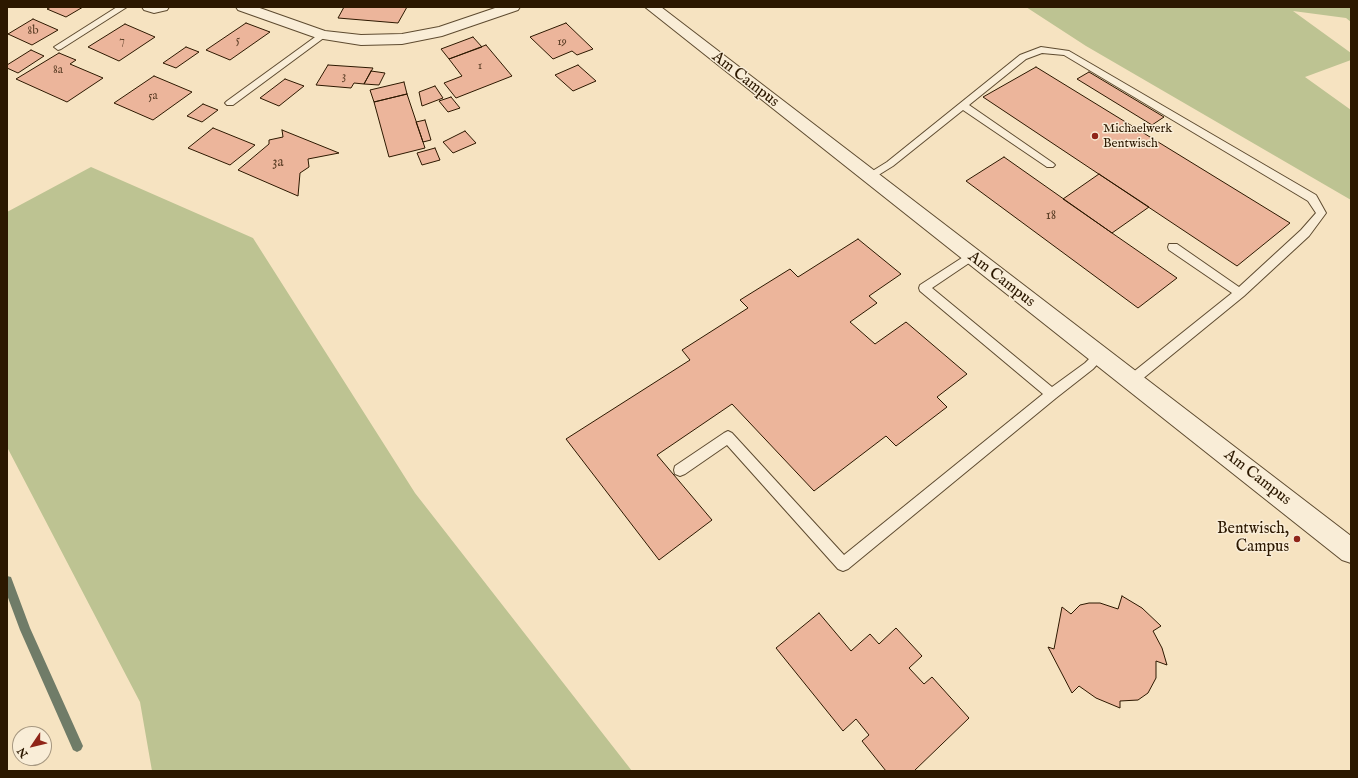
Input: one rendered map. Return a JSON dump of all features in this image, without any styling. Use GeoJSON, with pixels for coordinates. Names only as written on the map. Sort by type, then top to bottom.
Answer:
{"type":"FeatureCollection","features":[{"type":"Feature","properties":{"kind":"street"},"geometry":{"type":"LineString","coordinates":[[149,7],[154,9],[162,7]]}},
{"type":"Feature","properties":{"kind":"street"},"geometry":{"type":"LineString","coordinates":[[243,7],[322,35],[362,40],[402,39],[442,31],[513,7]]}},
{"type":"Feature","properties":{"kind":"street","name":"Am Campus"},"geometry":{"type":"LineString","coordinates":[[652,7],[1351,551]]}},
{"type":"Feature","properties":{"kind":"lane"},"geometry":{"type":"LineString","coordinates":[[58,47],[123,7]]}},
{"type":"Feature","properties":{"kind":"lane"},"geometry":{"type":"LineString","coordinates":[[230,103],[322,35]]}},
{"type":"Feature","properties":{"kind":"lane"},"geometry":{"type":"LineString","coordinates":[[869,177],[890,164],[1023,57],[1041,50],[1066,53],[1312,198],[1321,213],[1305,233],[1240,293],[1131,381]]}},
{"type":"Feature","properties":{"kind":"lane"},"geometry":{"type":"LineString","coordinates":[[962,105],[1050,165]]}},
{"type":"Feature","properties":{"kind":"lane"},"geometry":{"type":"LineString","coordinates":[[1173,247],[1240,293]]}},
{"type":"Feature","properties":{"kind":"lane"},"geometry":{"type":"LineString","coordinates":[[971,256],[924,288],[1052,394]]}},
{"type":"Feature","properties":{"kind":"lane"},"geometry":{"type":"LineString","coordinates":[[680,470],[728,436],[843,564],[1052,394],[1089,366],[1099,356]]}},
{"type":"Feature","properties":{"kind":"green space"},"geometry":{"type":"Polygon","coordinates":[[[1026,7],[1351,7],[1351,22],[1346,18],[1293,11],[1351,53],[1351,60],[1305,77],[1351,110],[1351,200],[1086,46],[1026,7]]]}},
{"type":"Feature","properties":{"kind":"green space"},"geometry":{"type":"Polygon","coordinates":[[[91,167],[253,238],[415,493],[632,771],[152,771],[140,702],[7,447],[7,212],[91,167]]]}},
{"type":"Feature","properties":{"kind":"building"},"geometry":{"type":"Polygon","coordinates":[[[51,7],[83,7],[66,17],[47,9],[51,7]]]}},
{"type":"Feature","properties":{"kind":"building"},"geometry":{"type":"Polygon","coordinates":[[[344,7],[407,7],[398,23],[338,18],[344,7]]]}},
{"type":"Feature","properties":{"kind":"building"},"geometry":{"type":"Polygon","coordinates":[[[33,19],[58,30],[32,45],[8,34],[33,19]]]}},
{"type":"Feature","properties":{"kind":"building"},"geometry":{"type":"Polygon","coordinates":[[[246,23],[270,32],[230,60],[206,50],[246,23]]]}},
{"type":"Feature","properties":{"kind":"building"},"geometry":{"type":"Polygon","coordinates":[[[566,23],[593,49],[577,55],[572,51],[553,59],[530,37],[566,23]]]}},
{"type":"Feature","properties":{"kind":"building"},"geometry":{"type":"Polygon","coordinates":[[[125,24],[155,37],[119,61],[88,47],[125,24]]]}},
{"type":"Feature","properties":{"kind":"building"},"geometry":{"type":"Polygon","coordinates":[[[473,37],[482,47],[449,59],[441,49],[473,37]]]}},
{"type":"Feature","properties":{"kind":"building"},"geometry":{"type":"Polygon","coordinates":[[[486,45],[512,76],[456,98],[444,83],[462,76],[449,59],[486,45]]]}},
{"type":"Feature","properties":{"kind":"building"},"geometry":{"type":"Polygon","coordinates":[[[186,47],[199,52],[176,68],[163,63],[186,47]]]}},
{"type":"Feature","properties":{"kind":"building"},"geometry":{"type":"Polygon","coordinates":[[[31,50],[44,56],[18,73],[7,68],[7,65],[31,50]]]}},
{"type":"Feature","properties":{"kind":"building"},"geometry":{"type":"Polygon","coordinates":[[[59,53],[76,60],[70,64],[103,78],[67,102],[16,79],[59,53]]]}},
{"type":"Feature","properties":{"kind":"building"},"geometry":{"type":"Polygon","coordinates":[[[328,65],[373,68],[364,84],[354,83],[351,88],[316,85],[328,65]]]}},
{"type":"Feature","properties":{"kind":"building"},"geometry":{"type":"Polygon","coordinates":[[[578,65],[596,81],[573,91],[555,75],[578,65]]]}},
{"type":"Feature","properties":{"kind":"building","name":"Michaelwerk Bentwisch"},"geometry":{"type":"Polygon","coordinates":[[[1036,67],[1290,223],[1237,266],[983,97],[1036,67]]]}},
{"type":"Feature","properties":{"kind":"building"},"geometry":{"type":"Polygon","coordinates":[[[371,71],[385,73],[379,85],[364,84],[371,71]]]}},
{"type":"Feature","properties":{"kind":"building"},"geometry":{"type":"Polygon","coordinates":[[[1089,72],[1164,117],[1152,125],[1077,79],[1089,72]]]}},
{"type":"Feature","properties":{"kind":"building"},"geometry":{"type":"Polygon","coordinates":[[[154,76],[192,92],[153,120],[114,103],[154,76]]]}},
{"type":"Feature","properties":{"kind":"building"},"geometry":{"type":"Polygon","coordinates":[[[285,79],[304,86],[279,106],[260,98],[285,79]]]}},
{"type":"Feature","properties":{"kind":"building"},"geometry":{"type":"Polygon","coordinates":[[[404,82],[407,94],[374,102],[370,90],[404,82]]]}},
{"type":"Feature","properties":{"kind":"building"},"geometry":{"type":"Polygon","coordinates":[[[435,86],[443,98],[422,106],[419,92],[435,86]]]}},
{"type":"Feature","properties":{"kind":"building"},"geometry":{"type":"Polygon","coordinates":[[[407,94],[425,148],[389,157],[374,102],[407,94]]]}},
{"type":"Feature","properties":{"kind":"building"},"geometry":{"type":"Polygon","coordinates":[[[451,97],[460,108],[448,112],[439,101],[451,97]]]}},
{"type":"Feature","properties":{"kind":"building"},"geometry":{"type":"Polygon","coordinates":[[[203,104],[218,110],[202,122],[187,116],[203,104]]]}},
{"type":"Feature","properties":{"kind":"building"},"geometry":{"type":"Polygon","coordinates":[[[425,120],[431,140],[423,142],[416,122],[425,120]]]}},
{"type":"Feature","properties":{"kind":"building"},"geometry":{"type":"Polygon","coordinates":[[[213,128],[255,145],[230,165],[188,148],[213,128]]]}},
{"type":"Feature","properties":{"kind":"building"},"geometry":{"type":"Polygon","coordinates":[[[282,130],[339,153],[308,159],[309,167],[300,173],[298,196],[238,170],[269,144],[269,140],[283,137],[282,130]]]}},
{"type":"Feature","properties":{"kind":"building"},"geometry":{"type":"Polygon","coordinates":[[[465,131],[476,143],[453,153],[443,142],[465,131]]]}},
{"type":"Feature","properties":{"kind":"building"},"geometry":{"type":"Polygon","coordinates":[[[435,148],[440,160],[422,165],[417,153],[435,148]]]}},
{"type":"Feature","properties":{"kind":"building"},"geometry":{"type":"Polygon","coordinates":[[[1004,157],[1177,278],[1138,308],[966,181],[1004,157]]]}},
{"type":"Feature","properties":{"kind":"building"},"geometry":{"type":"Polygon","coordinates":[[[1099,174],[1149,207],[1112,233],[1063,199],[1099,174]]]}},
{"type":"Feature","properties":{"kind":"building"},"geometry":{"type":"Polygon","coordinates":[[[858,239],[901,274],[869,296],[877,303],[850,322],[875,344],[906,322],[967,374],[937,397],[947,407],[896,446],[886,436],[814,491],[732,404],[657,455],[712,520],[659,560],[566,439],[690,360],[682,350],[748,308],[740,300],[790,269],[798,277],[858,239]]]}},
{"type":"Feature","properties":{"kind":"building"},"geometry":{"type":"Polygon","coordinates":[[[1122,596],[1142,608],[1161,626],[1153,631],[1162,648],[1167,665],[1156,661],[1156,678],[1148,693],[1138,700],[1120,701],[1120,708],[1096,698],[1079,686],[1072,693],[1048,647],[1054,649],[1062,607],[1071,614],[1080,605],[1089,603],[1100,603],[1118,609],[1122,596]]]}},
{"type":"Feature","properties":{"kind":"building"},"geometry":{"type":"Polygon","coordinates":[[[819,613],[851,651],[870,634],[879,644],[896,628],[922,656],[909,668],[924,684],[932,677],[969,718],[914,771],[886,771],[862,741],[869,735],[856,719],[843,731],[776,648],[819,613]]]}},
{"type":"Feature","properties":{"kind":"waterway"},"geometry":{"type":"LineString","coordinates":[[7,581],[25,630],[77,746]]}},
{"type":"Feature","properties":{"kind":"place","name":"Michaelwerk Bentwisch"},"geometry":{"type":"Point","coordinates":[1095,136]}},
{"type":"Feature","properties":{"kind":"place","name":"Bentwisch, Campus"},"geometry":{"type":"Point","coordinates":[1297,539]}}]}
